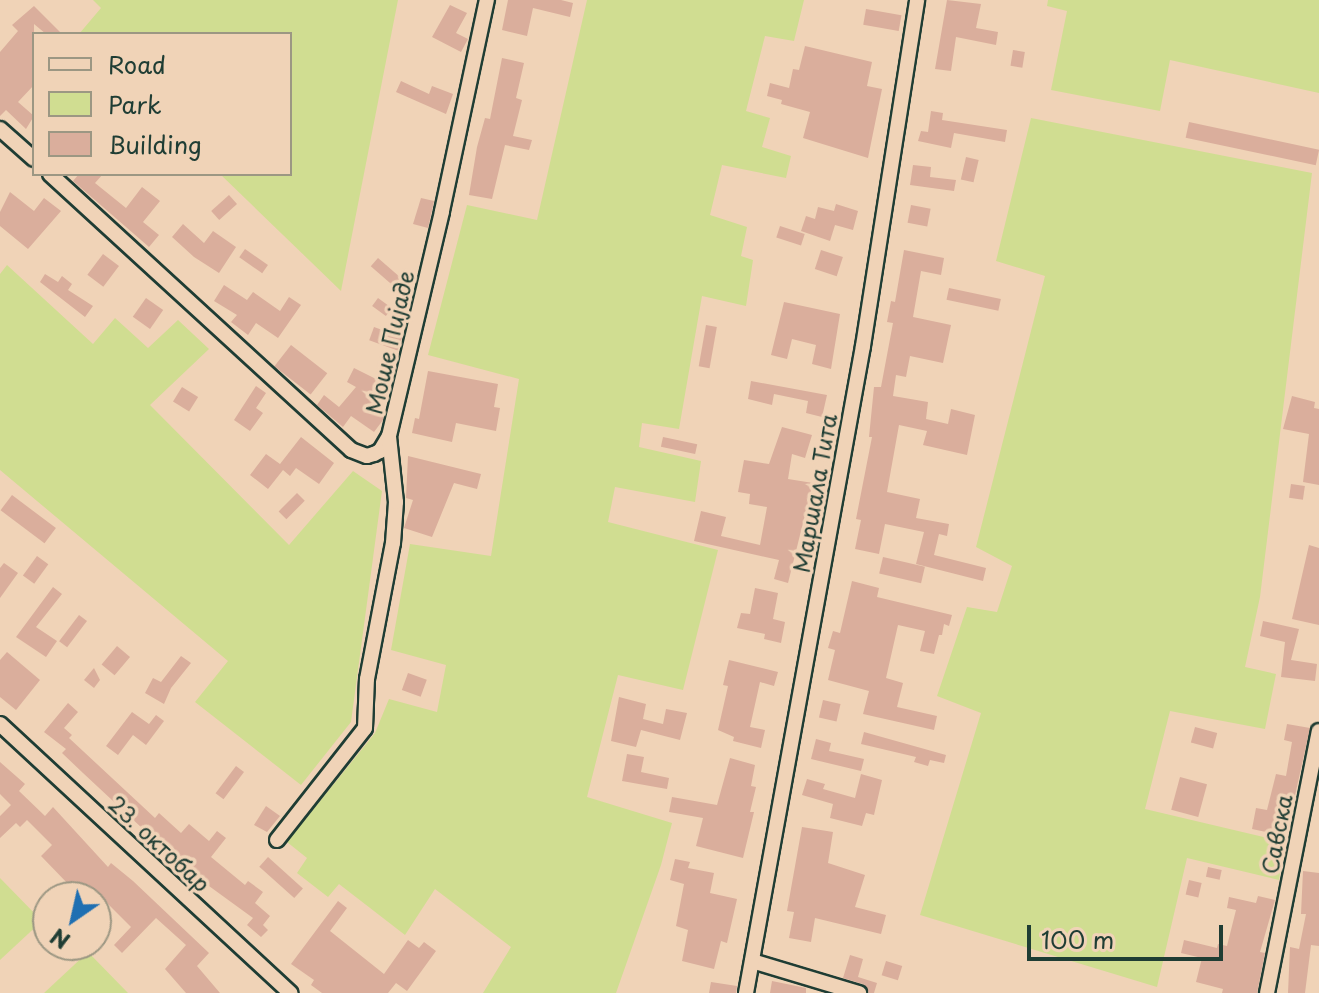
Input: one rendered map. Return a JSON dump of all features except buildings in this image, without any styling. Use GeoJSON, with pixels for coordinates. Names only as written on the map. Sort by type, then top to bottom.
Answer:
{"type":"FeatureCollection","features":[{"type":"Feature","properties":{"kind":"street","name":"Моше Пијаде"},"geometry":{"type":"LineString","coordinates":[[52,176],[351,450],[367,456],[374,454],[380,451],[389,436],[487,0]]}},
{"type":"Feature","properties":{"kind":"street","name":"Маршала Тита"},"geometry":{"type":"LineString","coordinates":[[746,993],[863,346],[917,0]]}},
{"type":"Feature","properties":{"kind":"street"},"geometry":{"type":"LineString","coordinates":[[0,129],[32,157]]}},
{"type":"Feature","properties":{"kind":"street"},"geometry":{"type":"LineString","coordinates":[[277,840],[365,728],[367,679],[393,543],[396,502],[389,436]]}},
{"type":"Feature","properties":{"kind":"street","name":"23. октобар"},"geometry":{"type":"LineString","coordinates":[[0,724],[290,993]]}},
{"type":"Feature","properties":{"kind":"street","name":"Савска"},"geometry":{"type":"LineString","coordinates":[[1267,993],[1319,731]]}},
{"type":"Feature","properties":{"kind":"street"},"geometry":{"type":"LineString","coordinates":[[752,961],[859,993]]}},
{"type":"Feature","properties":{"kind":"green space"},"geometry":{"type":"Polygon","coordinates":[[[93,0],[398,0],[341,291],[222,176],[292,176],[292,32],[81,32],[101,8],[93,0]]]}},
{"type":"Feature","properties":{"kind":"green space"},"geometry":{"type":"Polygon","coordinates":[[[587,0],[804,0],[794,41],[765,36],[746,111],[770,118],[762,147],[791,156],[786,178],[722,165],[710,215],[747,227],[741,256],[753,260],[746,306],[702,296],[679,429],[642,423],[639,447],[701,461],[695,502],[615,487],[608,522],[718,550],[683,690],[618,675],[587,797],[672,823],[661,865],[616,993],[483,993],[511,947],[435,889],[405,935],[339,884],[328,897],[297,873],[307,858],[287,842],[375,733],[389,699],[437,712],[446,665],[391,650],[410,544],[491,556],[519,379],[428,355],[467,205],[537,220],[587,0]]]}},
{"type":"Feature","properties":{"kind":"green space"},"geometry":{"type":"Polygon","coordinates":[[[1048,0],[1319,0],[1319,93],[1170,60],[1160,111],[1051,90],[1067,11],[1047,6],[1048,0]]]}},
{"type":"Feature","properties":{"kind":"green space"},"geometry":{"type":"Polygon","coordinates":[[[1031,118],[1312,173],[1260,597],[1245,667],[1276,674],[1265,729],[1170,711],[1145,809],[1285,842],[1279,880],[1187,858],[1157,987],[920,915],[981,713],[937,696],[967,607],[997,612],[1012,566],[976,547],[1045,276],[996,261],[1031,118]]]}},
{"type":"Feature","properties":{"kind":"green space"},"geometry":{"type":"Polygon","coordinates":[[[7,265],[93,344],[115,318],[148,348],[178,320],[209,349],[150,405],[289,545],[353,471],[382,491],[351,722],[301,785],[195,702],[228,661],[0,470],[0,274],[7,265]]]}},
{"type":"Feature","properties":{"kind":"green space"},"geometry":{"type":"Polygon","coordinates":[[[0,878],[32,911],[32,930],[0,960],[0,878]]]}},
{"type":"Feature","properties":{"kind":"green space"},"geometry":{"type":"Polygon","coordinates":[[[78,961],[97,961],[128,993],[44,993],[78,961]]]}}]}
